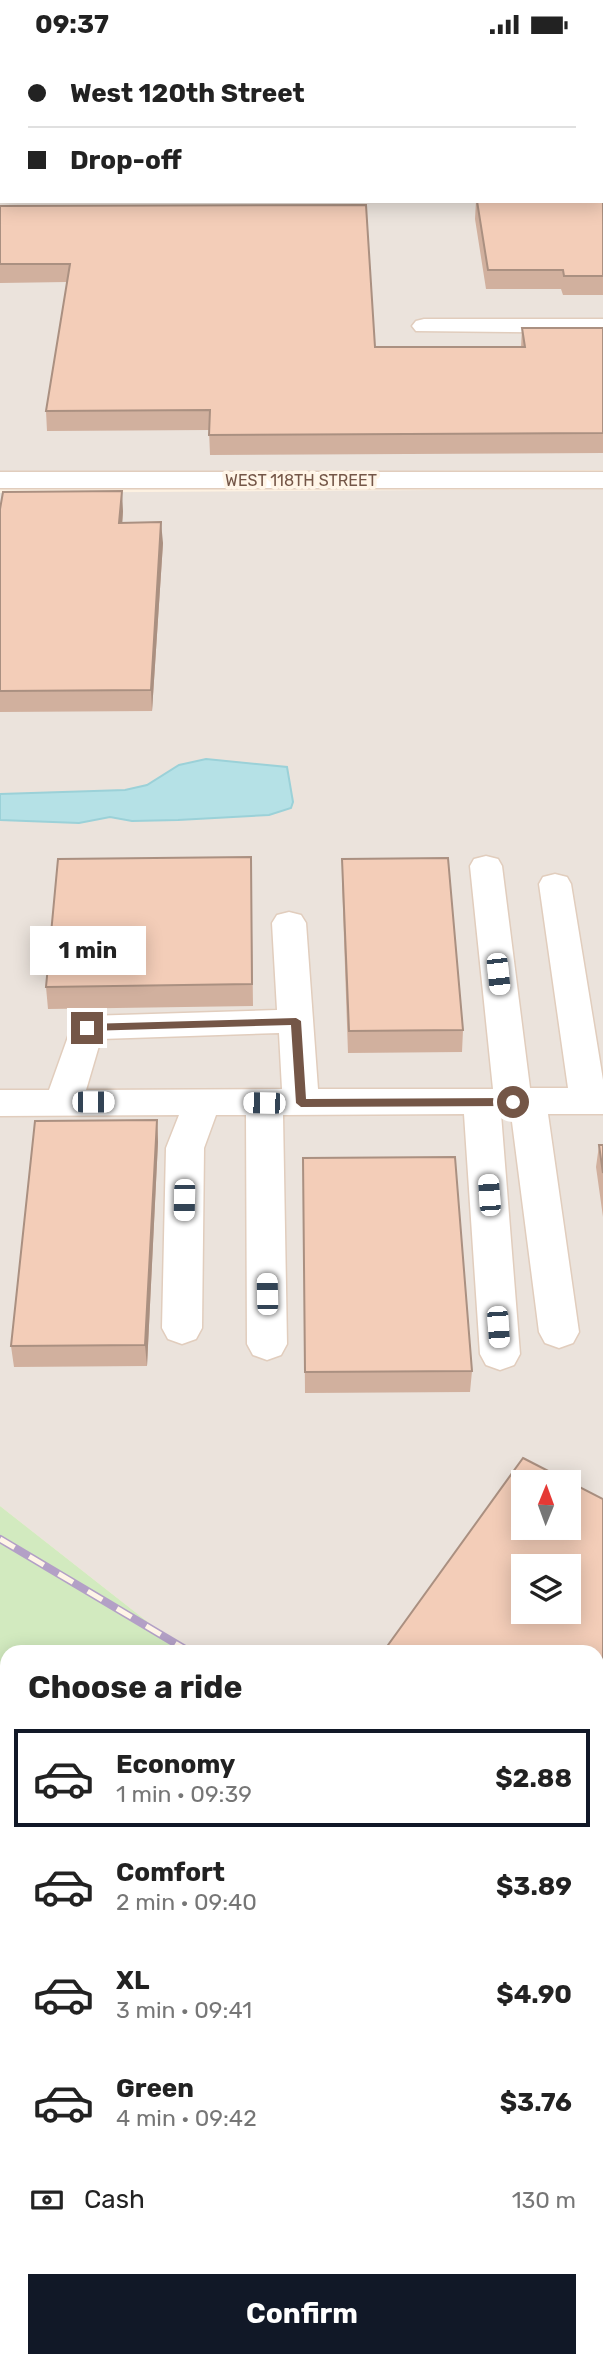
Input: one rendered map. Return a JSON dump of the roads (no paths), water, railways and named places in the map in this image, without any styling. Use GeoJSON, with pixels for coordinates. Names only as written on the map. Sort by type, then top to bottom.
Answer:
{"type":"FeatureCollection","features":[{"type":"Feature","properties":{"kind":"street"},"geometry":{"type":"LineString","coordinates":[[424,326],[603,326]]}},
{"type":"Feature","properties":{"kind":"street","name":"WEST 118TH STREET"},"geometry":{"type":"LineString","coordinates":[[0,480],[603,480]]}},
{"type":"Feature","properties":{"kind":"street"},"geometry":{"type":"LineString","coordinates":[[486,866],[508,1102],[500,1354]]}},
{"type":"Feature","properties":{"kind":"street"},"geometry":{"type":"LineString","coordinates":[[1,1110],[67,1095],[283,1103],[596,1101],[555,884]]}},
{"type":"Feature","properties":{"kind":"street"},"geometry":{"type":"LineString","coordinates":[[267,1344],[283,1103],[296,1021],[289,923]]}},
{"type":"Feature","properties":{"kind":"street"},"geometry":{"type":"LineString","coordinates":[[67,1095],[87,1028],[296,1021]]}},
{"type":"Feature","properties":{"kind":"street"},"geometry":{"type":"LineString","coordinates":[[183,1328],[185,1148],[203,1101]]}},
{"type":"Feature","properties":{"kind":"street"},"geometry":{"type":"LineString","coordinates":[[508,1102],[559,1332]]}},
{"type":"Feature","properties":{"kind":"water"},"geometry":{"type":"Polygon","coordinates":[[[206,759],[287,767],[293,802],[291,808],[269,815],[178,820],[132,821],[110,817],[79,823],[0,820],[0,794],[125,790],[147,785],[179,765],[206,759]]]}},
{"type":"Feature","properties":{"kind":"railway"},"geometry":{"type":"LineString","coordinates":[[0,1539],[178,1645]]}}]}
